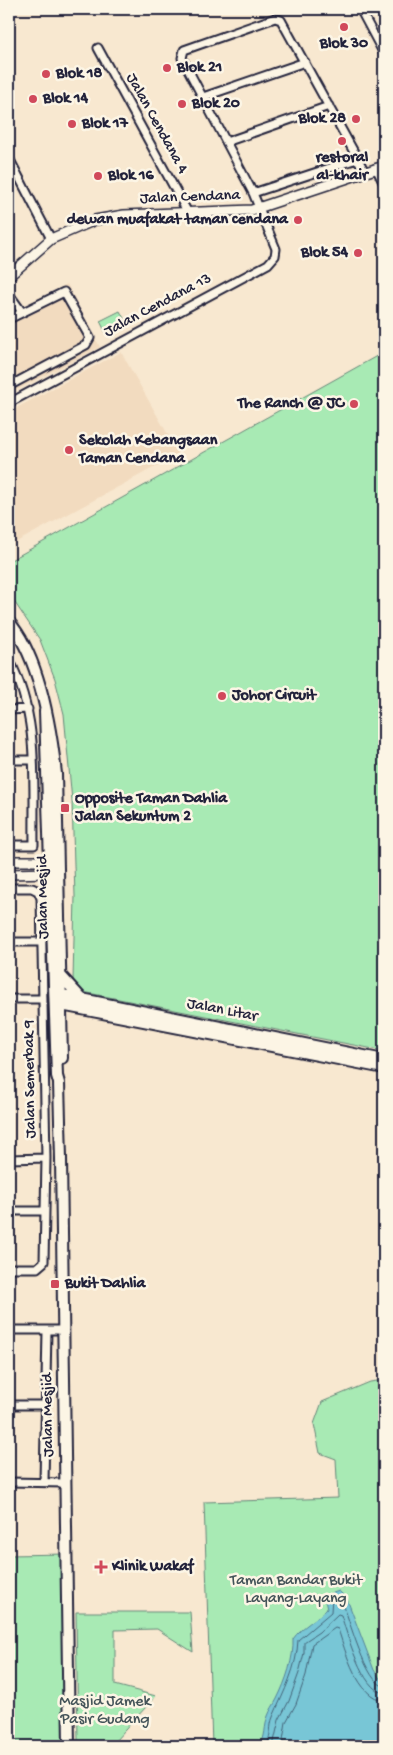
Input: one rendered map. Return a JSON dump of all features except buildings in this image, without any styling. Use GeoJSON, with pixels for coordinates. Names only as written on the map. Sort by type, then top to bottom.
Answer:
{"type":"FeatureCollection","features":[{"type":"Feature","properties":{"kind":"main road","name":"Jalan Mesjid"},"geometry":{"type":"LineString","coordinates":[[9,622],[29,654],[51,731],[56,774],[54,870],[57,999],[56,1076],[59,1083],[69,1746]]}},
{"type":"Feature","properties":{"kind":"main road","name":"Jalan Mesjid"},"geometry":{"type":"LineString","coordinates":[[44,711],[50,852],[54,870],[61,976],[57,999],[62,1022],[62,1077],[59,1083]]}},
{"type":"Feature","properties":{"kind":"main road"},"geometry":{"type":"LineString","coordinates":[[61,976],[81,998]]}},
{"type":"Feature","properties":{"kind":"main road","name":"Jalan Litar"},"geometry":{"type":"LineString","coordinates":[[57,999],[81,998],[384,1060]]}},
{"type":"Feature","properties":{"kind":"main road","name":"Jalan Litar"},"geometry":{"type":"LineString","coordinates":[[57,999],[85,1008],[384,1068]]}},
{"type":"Feature","properties":{"kind":"main road"},"geometry":{"type":"LineString","coordinates":[[62,1022],[85,1008]]}},
{"type":"Feature","properties":{"kind":"street"},"geometry":{"type":"LineString","coordinates":[[360,9],[384,54]]}},
{"type":"Feature","properties":{"kind":"street","name":"Jalan Cendana 13"},"geometry":{"type":"LineString","coordinates":[[9,403],[271,262],[276,249],[253,193],[183,60],[182,53],[186,49],[275,18],[283,23],[305,62]]}},
{"type":"Feature","properties":{"kind":"street","name":"Jalan Cendana 4"},"geometry":{"type":"LineString","coordinates":[[98,48],[188,213]]}},
{"type":"Feature","properties":{"kind":"street"},"geometry":{"type":"LineString","coordinates":[[203,97],[305,62],[364,172]]}},
{"type":"Feature","properties":{"kind":"street"},"geometry":{"type":"LineString","coordinates":[[226,142],[329,106]]}},
{"type":"Feature","properties":{"kind":"street"},"geometry":{"type":"LineString","coordinates":[[9,158],[51,239]]}},
{"type":"Feature","properties":{"kind":"street"},"geometry":{"type":"LineString","coordinates":[[253,193],[358,159]]}},
{"type":"Feature","properties":{"kind":"street"},"geometry":{"type":"LineString","coordinates":[[380,167],[384,184]]}},
{"type":"Feature","properties":{"kind":"street","name":"Jalan Cendana"},"geometry":{"type":"LineString","coordinates":[[9,276],[51,239],[82,224],[106,218],[259,209],[380,167]]}},
{"type":"Feature","properties":{"kind":"street"},"geometry":{"type":"LineString","coordinates":[[9,319],[64,292],[78,316],[89,341],[9,386]]}},
{"type":"Feature","properties":{"kind":"street"},"geometry":{"type":"LineString","coordinates":[[9,294],[22,312]]}},
{"type":"Feature","properties":{"kind":"street"},"geometry":{"type":"LineString","coordinates":[[9,659],[28,709],[32,730],[34,845],[9,845]]}},
{"type":"Feature","properties":{"kind":"street"},"geometry":{"type":"LineString","coordinates":[[9,710],[28,709]]}},
{"type":"Feature","properties":{"kind":"street"},"geometry":{"type":"LineString","coordinates":[[9,760],[33,760]]}},
{"type":"Feature","properties":{"kind":"street"},"geometry":{"type":"LineString","coordinates":[[9,861],[42,861],[50,852]]}},
{"type":"Feature","properties":{"kind":"street"},"geometry":{"type":"LineString","coordinates":[[29,861],[35,868],[29,874]]}},
{"type":"Feature","properties":{"kind":"street"},"geometry":{"type":"LineString","coordinates":[[9,874],[29,874],[54,870]]}},
{"type":"Feature","properties":{"kind":"street","name":"Jalan Semerbak 9"},"geometry":{"type":"LineString","coordinates":[[9,888],[32,888],[38,891],[41,898],[46,1158],[42,1266],[37,1268],[9,1268]]}},
{"type":"Feature","properties":{"kind":"street"},"geometry":{"type":"LineString","coordinates":[[9,942],[42,942]]}},
{"type":"Feature","properties":{"kind":"street"},"geometry":{"type":"LineString","coordinates":[[9,999],[43,999]]}},
{"type":"Feature","properties":{"kind":"street"},"geometry":{"type":"LineString","coordinates":[[9,1159],[46,1158]]}},
{"type":"Feature","properties":{"kind":"street"},"geometry":{"type":"LineString","coordinates":[[9,1211],[45,1211]]}},
{"type":"Feature","properties":{"kind":"street"},"geometry":{"type":"LineString","coordinates":[[9,1330],[63,1330]]}},
{"type":"Feature","properties":{"kind":"street"},"geometry":{"type":"LineString","coordinates":[[44,1482],[47,1330]]}},
{"type":"Feature","properties":{"kind":"street"},"geometry":{"type":"LineString","coordinates":[[9,1405],[46,1405]]}},
{"type":"Feature","properties":{"kind":"street"},"geometry":{"type":"LineString","coordinates":[[9,1482],[65,1483]]}},
{"type":"Feature","properties":{"kind":"shaded area"},"geometry":{"type":"Polygon","coordinates":[[[67,284],[100,347],[9,394],[9,315],[67,284]]]}},
{"type":"Feature","properties":{"kind":"shaded area","name":"Sekolah Kebangsaan Taman Cendana"},"geometry":{"type":"Polygon","coordinates":[[[121,352],[179,454],[9,546],[9,425],[13,423],[9,412],[121,352]]]}},
{"type":"Feature","properties":{"kind":"green space"},"geometry":{"type":"Polygon","coordinates":[[[120,311],[127,324],[107,335],[100,321],[120,311]]]}},
{"type":"Feature","properties":{"kind":"green space","name":"Johor Circuit"},"geometry":{"type":"Polygon","coordinates":[[[384,352],[384,1051],[83,992],[73,980],[75,896],[72,801],[64,714],[55,679],[40,640],[9,594],[9,561],[384,352]]]}},
{"type":"Feature","properties":{"kind":"green space","name":"Taman Bandar Bukit Layang-Layang"},"geometry":{"type":"Polygon","coordinates":[[[384,1380],[384,1746],[212,1746],[204,1502],[338,1498],[336,1459],[320,1453],[314,1424],[322,1402],[370,1382],[384,1380]]]}},
{"type":"Feature","properties":{"kind":"green space"},"geometry":{"type":"Polygon","coordinates":[[[66,1554],[69,1746],[9,1746],[9,1555],[66,1554]]]}},
{"type":"Feature","properties":{"kind":"green space","name":"Masjid Jamek Pasir Gudang"},"geometry":{"type":"Polygon","coordinates":[[[76,1612],[190,1612],[193,1652],[157,1629],[115,1630],[115,1685],[156,1696],[115,1741],[78,1742],[76,1612]]]}},
{"type":"Feature","properties":{"kind":"water"},"geometry":{"type":"Polygon","coordinates":[[[339,1591],[347,1599],[374,1670],[384,1684],[384,1746],[260,1746],[268,1716],[289,1669],[293,1639],[327,1609],[324,1596],[339,1591]]]}},
{"type":"Feature","properties":{"kind":"place","name":"Blok 30"},"geometry":{"type":"Point","coordinates":[344,27]}},
{"type":"Feature","properties":{"kind":"place","name":"Blok 21"},"geometry":{"type":"Point","coordinates":[167,68]}},
{"type":"Feature","properties":{"kind":"place","name":"Blok 18"},"geometry":{"type":"Point","coordinates":[46,74]}},
{"type":"Feature","properties":{"kind":"place","name":"Blok 14"},"geometry":{"type":"Point","coordinates":[33,99]}},
{"type":"Feature","properties":{"kind":"place","name":"Blok 20"},"geometry":{"type":"Point","coordinates":[182,104]}},
{"type":"Feature","properties":{"kind":"place","name":"Blok 28"},"geometry":{"type":"Point","coordinates":[356,119]}},
{"type":"Feature","properties":{"kind":"place","name":"Blok 17"},"geometry":{"type":"Point","coordinates":[72,124]}},
{"type":"Feature","properties":{"kind":"place","name":"restoral al-khair"},"geometry":{"type":"Point","coordinates":[342,141]}},
{"type":"Feature","properties":{"kind":"place","name":"Blok 16"},"geometry":{"type":"Point","coordinates":[98,176]}},
{"type":"Feature","properties":{"kind":"place","name":"dewan muafakat taman cendana"},"geometry":{"type":"Point","coordinates":[298,220]}},
{"type":"Feature","properties":{"kind":"place","name":"Blok 54"},"geometry":{"type":"Point","coordinates":[358,253]}},
{"type":"Feature","properties":{"kind":"place","name":"The Ranch @ JC"},"geometry":{"type":"Point","coordinates":[354,404]}},
{"type":"Feature","properties":{"kind":"place","name":"Sekolah Kebangsaan Taman Cendana"},"geometry":{"type":"Point","coordinates":[69,450]}},
{"type":"Feature","properties":{"kind":"place","name":"Johor Circuit"},"geometry":{"type":"Point","coordinates":[222,696]}},
{"type":"Feature","properties":{"kind":"place","name":"Opposite Taman Dahlia Jalan Sekuntum 2"},"geometry":{"type":"Point","coordinates":[65,808]}},
{"type":"Feature","properties":{"kind":"place","name":"Bukit Dahlia"},"geometry":{"type":"Point","coordinates":[55,1284]}},
{"type":"Feature","properties":{"kind":"place","name":"Klinik Wakaf"},"geometry":{"type":"Point","coordinates":[101,1567]}}]}
